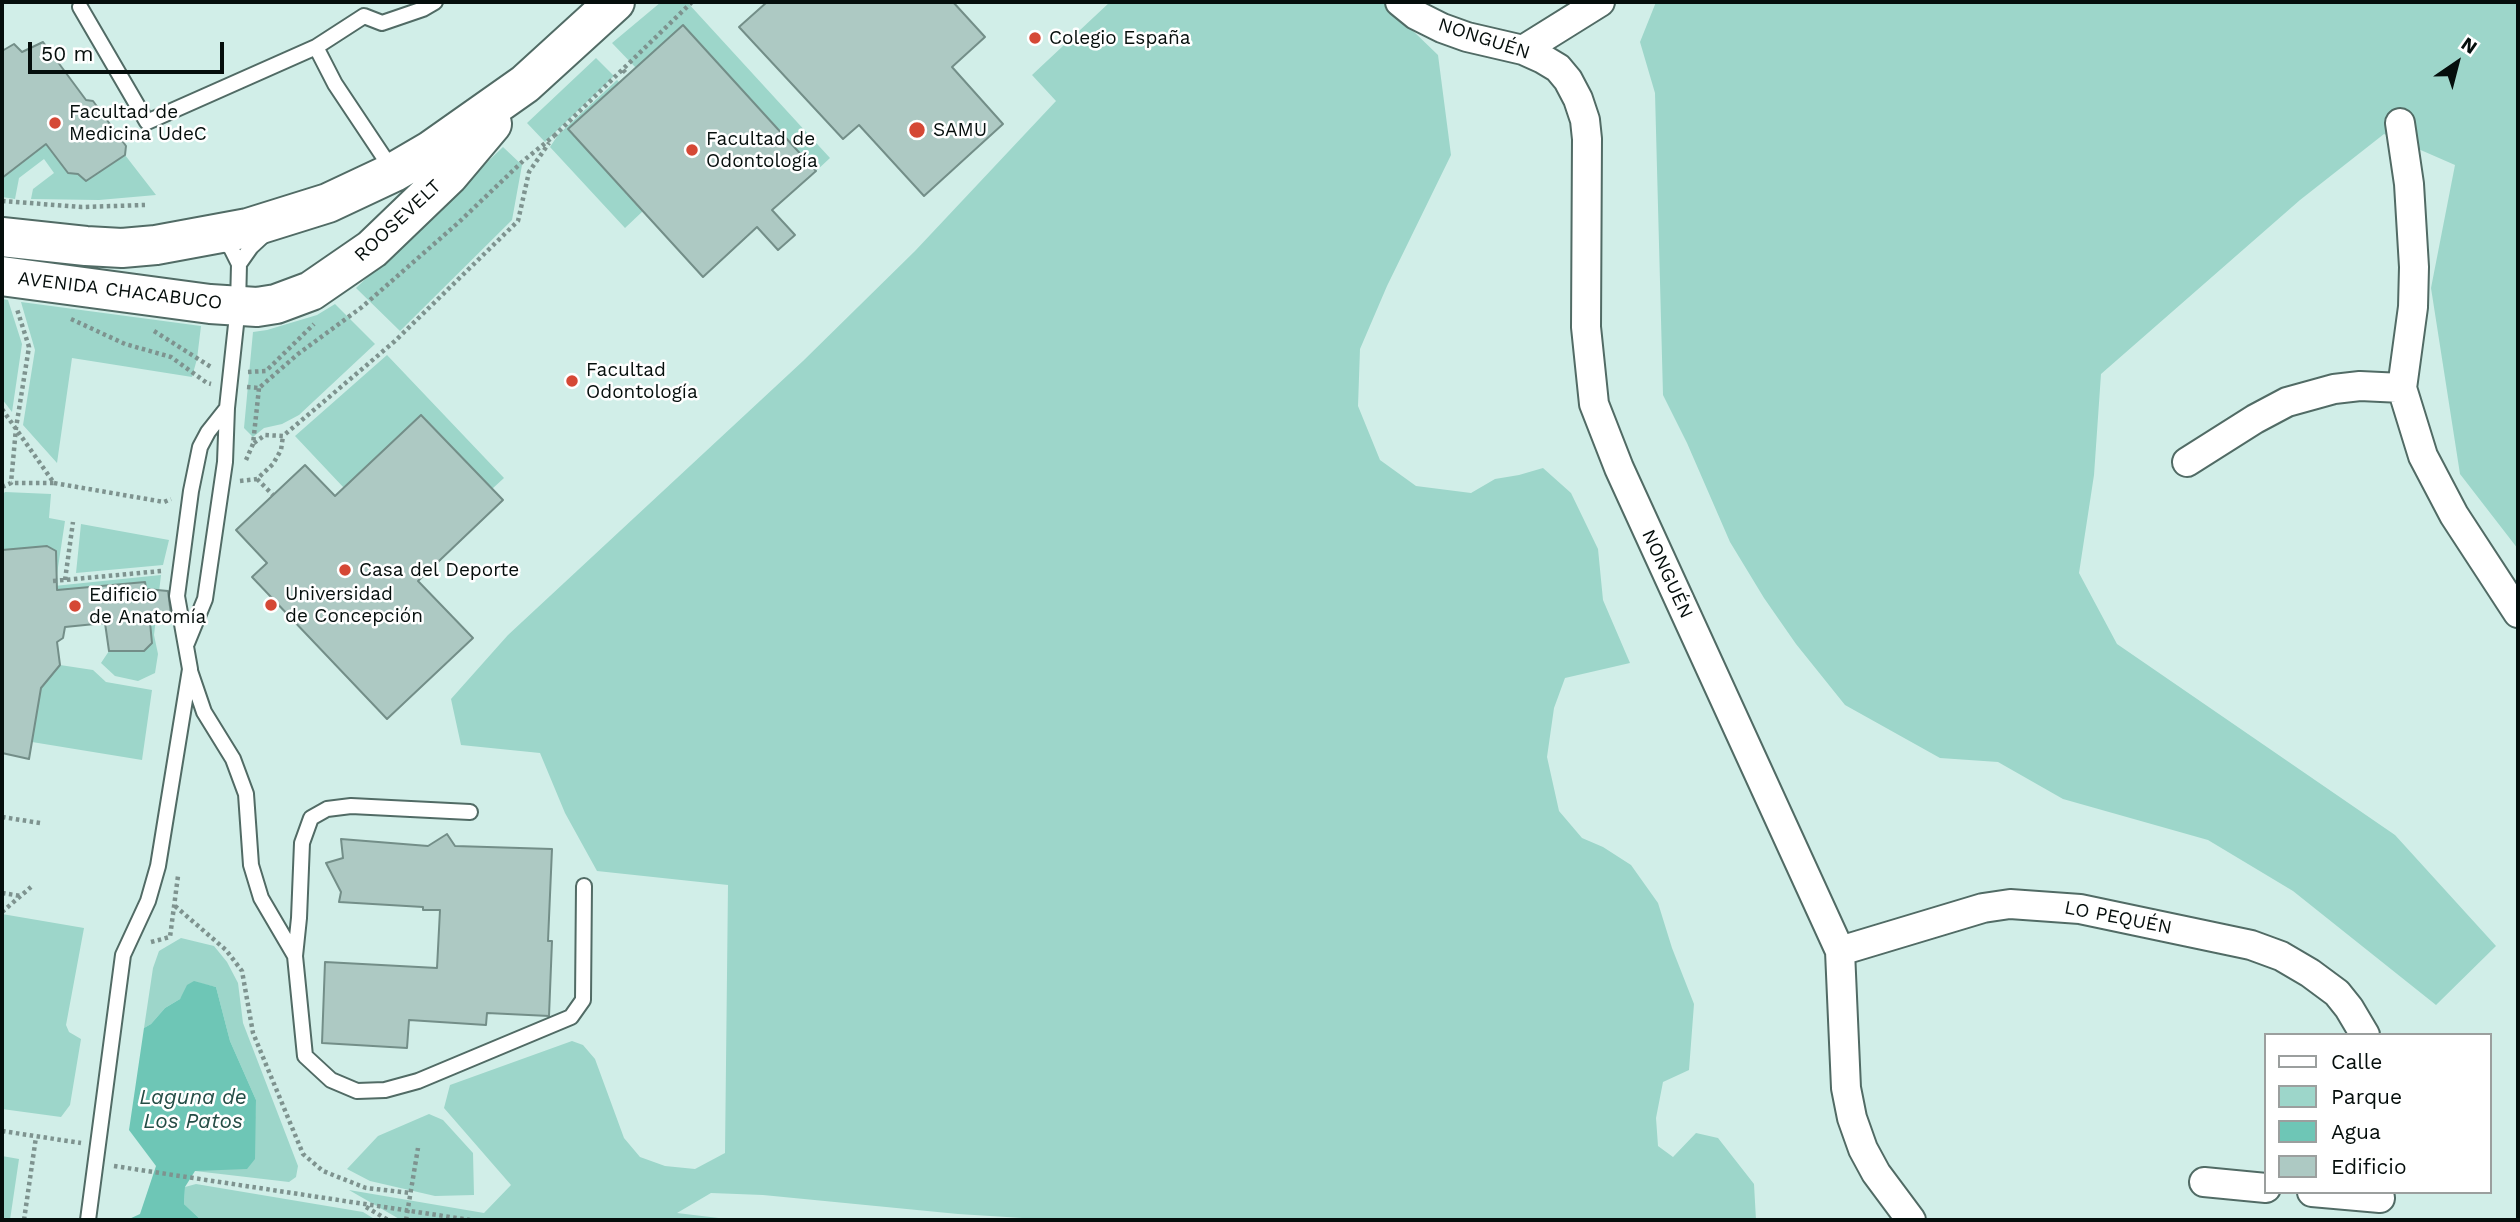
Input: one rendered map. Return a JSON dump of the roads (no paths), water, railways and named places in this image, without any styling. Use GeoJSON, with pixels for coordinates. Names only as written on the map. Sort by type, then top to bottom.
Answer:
{"type":"FeatureCollection","features":[{"type":"Feature","properties":{"kind":"main road","name":"ROOSEVELT"},"geometry":{"type":"LineString","coordinates":[[215,235],[296,214],[351,193],[394,172],[430,151],[525,84],[615,2]]}},
{"type":"Feature","properties":{"kind":"main road","name":"ROOSEVELT"},"geometry":{"type":"LineString","coordinates":[[238,306],[276,304],[296,298],[331,278],[372,249],[449,175],[525,84]]}},
{"type":"Feature","properties":{"kind":"main road","name":"AVENIDA CHACABUCO"},"geometry":{"type":"LineString","coordinates":[[2,237],[122,248],[215,235]]}},
{"type":"Feature","properties":{"kind":"main road","name":"AVENIDA CHACABUCO"},"geometry":{"type":"LineString","coordinates":[[9,292],[133,295],[238,306]]}},
{"type":"Feature","properties":{"kind":"street","name":"NONGUÉN"},"geometry":{"type":"LineString","coordinates":[[1400,2],[1416,15],[1442,28],[1467,37],[1523,50],[1558,68],[1568,80],[1585,120],[1586,338],[1594,404],[1604,432],[1840,951],[1846,1088],[1852,1118],[1863,1149],[1876,1173],[1911,1220]]}},
{"type":"Feature","properties":{"kind":"street"},"geometry":{"type":"LineString","coordinates":[[1523,50],[1600,2]]}},
{"type":"Feature","properties":{"kind":"street"},"geometry":{"type":"LineString","coordinates":[[2400,123],[2410,198],[2414,267],[2411,321],[2402,388],[2423,456],[2454,515],[2518,613]]}},
{"type":"Feature","properties":{"kind":"street"},"geometry":{"type":"LineString","coordinates":[[2187,462],[2287,402],[2334,389],[2360,386],[2402,388]]}},
{"type":"Feature","properties":{"kind":"street","name":"LO PEQUÉN"},"geometry":{"type":"LineString","coordinates":[[1840,951],[1983,908],[2010,904],[2080,909],[2251,945],[2281,956],[2310,972],[2337,993],[2364,1033]]}},
{"type":"Feature","properties":{"kind":"street"},"geometry":{"type":"LineString","coordinates":[[2204,1182],[2264,1188]]}},
{"type":"Feature","properties":{"kind":"street"},"geometry":{"type":"LineString","coordinates":[[2324,1194],[2382,1204]]}},
{"type":"Feature","properties":{"kind":"lane"},"geometry":{"type":"LineString","coordinates":[[80,8],[148,122],[316,47],[364,16],[382,23],[435,2]]}},
{"type":"Feature","properties":{"kind":"lane"},"geometry":{"type":"LineString","coordinates":[[316,47],[335,84],[394,172]]}},
{"type":"Feature","properties":{"kind":"lane"},"geometry":{"type":"LineString","coordinates":[[239,264],[260,238],[296,214]]}},
{"type":"Feature","properties":{"kind":"lane"},"geometry":{"type":"LineString","coordinates":[[187,643],[205,599],[222,485],[238,306],[239,264],[231,248],[215,235]]}},
{"type":"Feature","properties":{"kind":"lane"},"geometry":{"type":"LineString","coordinates":[[227,408],[200,447],[191,491],[177,596],[190,669],[204,712],[233,760],[246,794],[251,865],[261,898],[295,956]]}},
{"type":"Feature","properties":{"kind":"lane"},"geometry":{"type":"LineString","coordinates":[[88,1220],[123,955],[148,901],[158,866],[190,669]]}},
{"type":"Feature","properties":{"kind":"lane"},"geometry":{"type":"LineString","coordinates":[[470,812],[351,806],[327,809],[311,818],[302,843],[295,956],[304,1056],[331,1080],[357,1091],[385,1090],[418,1082],[571,1017],[583,1000],[584,886]]}},
{"type":"Feature","properties":{"kind":"water","name":"Laguna de Los Patos"},"geometry":{"type":"Polygon","coordinates":[[[194,981],[216,987],[230,1041],[256,1100],[255,1159],[247,1169],[195,1171],[185,1187],[184,1204],[201,1220],[127,1220],[140,1214],[156,1166],[129,1130],[144,1028],[165,1008],[180,999],[187,985],[194,981]]]}},
{"type":"Feature","properties":{"kind":"place","name":"Colegio España"},"geometry":{"type":"Point","coordinates":[1035,38]}},
{"type":"Feature","properties":{"kind":"place","name":"Facultad de Medicina UdeC"},"geometry":{"type":"Point","coordinates":[55,123]}},
{"type":"Feature","properties":{"kind":"place","name":"SAMU"},"geometry":{"type":"Point","coordinates":[917,130]}},
{"type":"Feature","properties":{"kind":"place","name":"Facultad de Odontología"},"geometry":{"type":"Point","coordinates":[692,150]}},
{"type":"Feature","properties":{"kind":"place","name":"Facultad Odontología"},"geometry":{"type":"Point","coordinates":[572,381]}},
{"type":"Feature","properties":{"kind":"place","name":"Casa del Deporte"},"geometry":{"type":"Point","coordinates":[345,570]}},
{"type":"Feature","properties":{"kind":"place","name":"Universidad de Concepción"},"geometry":{"type":"Point","coordinates":[271,605]}},
{"type":"Feature","properties":{"kind":"place","name":"Edificio de Anatomía"},"geometry":{"type":"Point","coordinates":[75,606]}}]}
